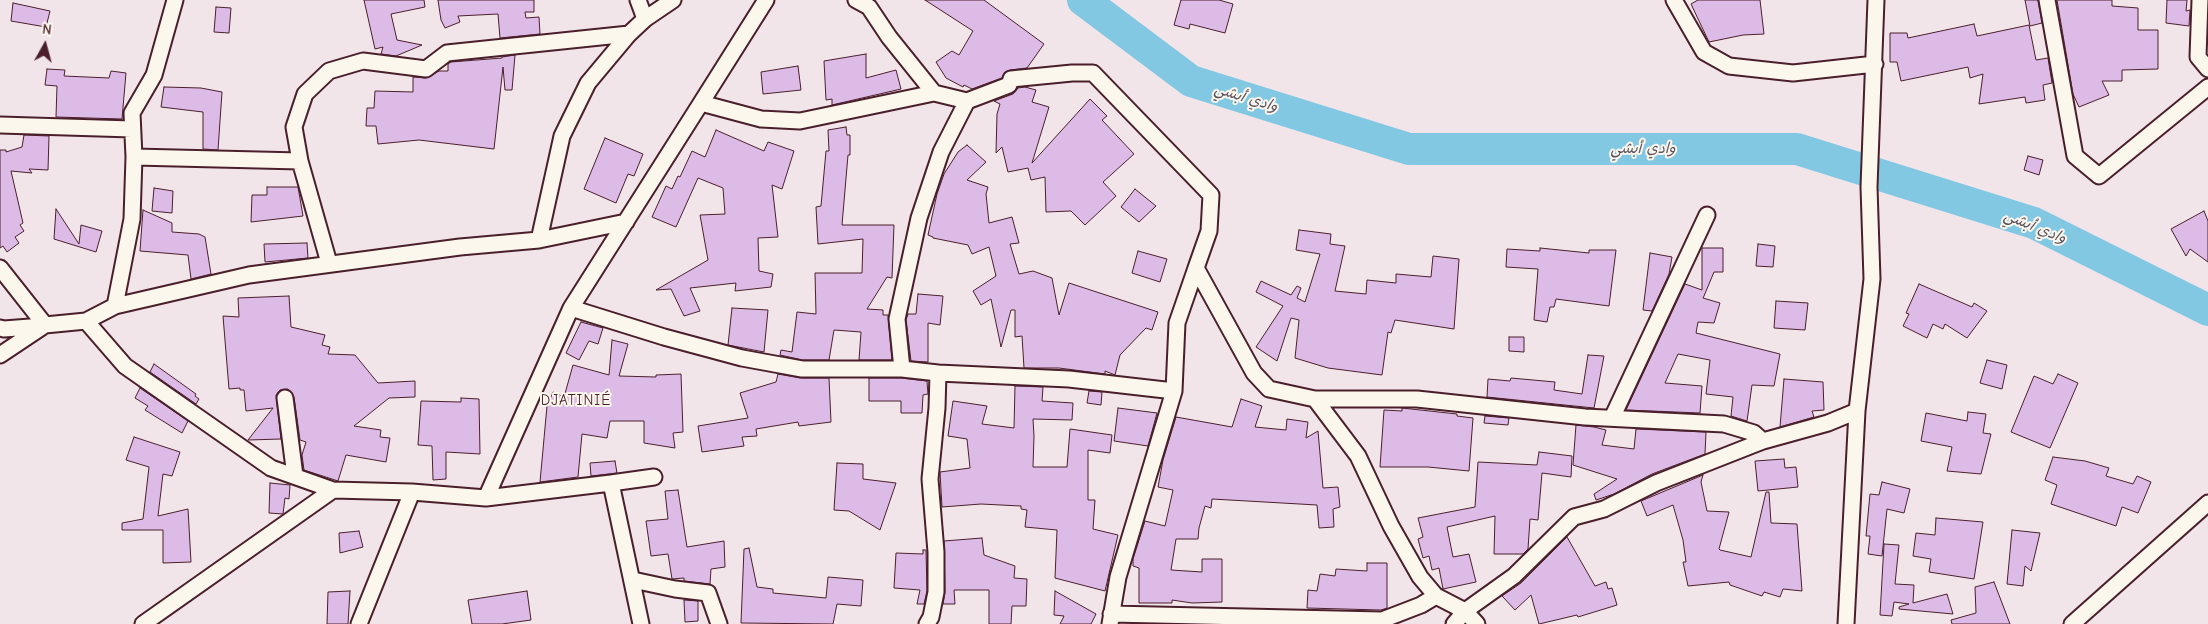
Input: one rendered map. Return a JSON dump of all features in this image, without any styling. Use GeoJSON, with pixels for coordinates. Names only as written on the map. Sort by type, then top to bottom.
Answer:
{"type":"FeatureCollection","features":[{"type":"Feature","properties":{"kind":"street"},"geometry":{"type":"LineString","coordinates":[[115,306],[132,219],[134,158],[132,113],[154,74],[175,0]]}},
{"type":"Feature","properties":{"kind":"street"},"geometry":{"type":"LineString","coordinates":[[638,0],[645,19]]}},
{"type":"Feature","properties":{"kind":"street"},"geometry":{"type":"LineString","coordinates":[[539,240],[560,145],[570,117],[588,83],[629,34],[645,19],[673,0]]}},
{"type":"Feature","properties":{"kind":"street"},"geometry":{"type":"LineString","coordinates":[[486,498],[571,308],[766,0]]}},
{"type":"Feature","properties":{"kind":"street"},"geometry":{"type":"LineString","coordinates":[[856,0],[869,7],[934,94]]}},
{"type":"Feature","properties":{"kind":"street"},"geometry":{"type":"LineString","coordinates":[[1674,0],[1704,52],[1729,66],[1793,73],[1875,64]]}},
{"type":"Feature","properties":{"kind":"street"},"geometry":{"type":"LineString","coordinates":[[1846,624],[1857,411],[1872,279],[1869,187],[1876,0]]}},
{"type":"Feature","properties":{"kind":"street"},"geometry":{"type":"LineString","coordinates":[[2048,0],[2075,156],[2100,176],[2208,87]]}},
{"type":"Feature","properties":{"kind":"street"},"geometry":{"type":"LineString","coordinates":[[2200,0],[2198,57],[2208,69]]}},
{"type":"Feature","properties":{"kind":"street"},"geometry":{"type":"LineString","coordinates":[[329,263],[300,161],[294,127],[305,94],[330,71],[363,61],[426,69],[447,53],[629,34]]}},
{"type":"Feature","properties":{"kind":"street"},"geometry":{"type":"LineString","coordinates":[[702,103],[761,119],[800,121],[934,94],[967,101],[1009,85],[1011,79],[1072,73],[1093,73],[1212,194],[1209,231],[1177,323],[1174,391],[1118,577],[1111,619],[1382,620],[1421,606],[1436,596]]}},
{"type":"Feature","properties":{"kind":"street"},"geometry":{"type":"LineString","coordinates":[[902,369],[897,319],[919,218],[941,152],[967,101]]}},
{"type":"Feature","properties":{"kind":"street"},"geometry":{"type":"LineString","coordinates":[[0,125],[132,129]]}},
{"type":"Feature","properties":{"kind":"street"},"geometry":{"type":"LineString","coordinates":[[134,158],[300,161]]}},
{"type":"Feature","properties":{"kind":"street"},"geometry":{"type":"LineString","coordinates":[[1612,418],[1707,215]]}},
{"type":"Feature","properties":{"kind":"street"},"geometry":{"type":"LineString","coordinates":[[0,328],[45,326],[86,321],[115,306],[249,275],[329,263],[539,240],[626,222]]}},
{"type":"Feature","properties":{"kind":"street"},"geometry":{"type":"LineString","coordinates":[[0,268],[45,326]]}},
{"type":"Feature","properties":{"kind":"street"},"geometry":{"type":"LineString","coordinates":[[1196,268],[1254,373],[1269,389],[1315,400],[1417,399],[1585,417],[1724,424],[1754,433],[1763,441]]}},
{"type":"Feature","properties":{"kind":"street"},"geometry":{"type":"LineString","coordinates":[[571,308],[664,338],[742,358],[802,369],[902,369],[938,373],[1069,379],[1174,391]]}},
{"type":"Feature","properties":{"kind":"street"},"geometry":{"type":"LineString","coordinates":[[86,321],[125,366],[270,468],[333,490],[412,492],[486,498],[654,477]]}},
{"type":"Feature","properties":{"kind":"street"},"geometry":{"type":"LineString","coordinates":[[0,355],[45,326]]}},
{"type":"Feature","properties":{"kind":"street"},"geometry":{"type":"LineString","coordinates":[[926,624],[931,617],[936,592],[936,552],[930,479],[937,408],[938,373]]}},
{"type":"Feature","properties":{"kind":"street"},"geometry":{"type":"LineString","coordinates":[[285,398],[295,476]]}},
{"type":"Feature","properties":{"kind":"street"},"geometry":{"type":"LineString","coordinates":[[1315,400],[1358,456],[1391,526],[1420,577],[1436,596],[1465,611],[1476,624]]}},
{"type":"Feature","properties":{"kind":"street"},"geometry":{"type":"LineString","coordinates":[[1454,624],[1465,611],[1514,576],[1574,517],[1604,508],[1656,483],[1763,441],[1828,423],[1857,411]]}},
{"type":"Feature","properties":{"kind":"street"},"geometry":{"type":"LineString","coordinates":[[612,483],[641,624]]}},
{"type":"Feature","properties":{"kind":"street"},"geometry":{"type":"LineString","coordinates":[[143,624],[333,490]]}},
{"type":"Feature","properties":{"kind":"street"},"geometry":{"type":"LineString","coordinates":[[359,624],[412,492]]}},
{"type":"Feature","properties":{"kind":"street"},"geometry":{"type":"LineString","coordinates":[[2072,624],[2208,503]]}},
{"type":"Feature","properties":{"kind":"street"},"geometry":{"type":"LineString","coordinates":[[633,580],[675,589],[708,593],[719,624]]}},
{"type":"Feature","properties":{"kind":"building"},"geometry":{"type":"Polygon","coordinates":[[[364,0],[424,0],[425,7],[391,14],[397,40],[422,45],[396,56],[381,54],[383,47],[375,49],[364,0]]]}},
{"type":"Feature","properties":{"kind":"building"},"geometry":{"type":"Polygon","coordinates":[[[438,0],[534,0],[534,12],[525,12],[526,18],[539,17],[540,34],[500,38],[498,14],[458,16],[460,22],[445,28],[441,20],[438,0]]]}},
{"type":"Feature","properties":{"kind":"building"},"geometry":{"type":"Polygon","coordinates":[[[925,0],[984,0],[1044,44],[1027,68],[1010,70],[1005,72],[1002,78],[972,89],[964,85],[963,87],[946,78],[936,62],[952,51],[959,55],[973,31],[925,0]]]}},
{"type":"Feature","properties":{"kind":"building"},"geometry":{"type":"Polygon","coordinates":[[[1181,0],[1219,0],[1233,4],[1225,33],[1190,24],[1189,29],[1174,25],[1181,0]]]}},
{"type":"Feature","properties":{"kind":"building"},"geometry":{"type":"Polygon","coordinates":[[[1698,0],[1760,0],[1764,34],[1743,35],[1709,42],[1691,4],[1698,0]]]}},
{"type":"Feature","properties":{"kind":"building"},"geometry":{"type":"Polygon","coordinates":[[[2025,0],[2038,0],[2042,23],[2030,26],[2025,0]]]}},
{"type":"Feature","properties":{"kind":"building"},"geometry":{"type":"Polygon","coordinates":[[[2057,0],[2112,0],[2112,6],[2138,8],[2138,30],[2158,30],[2158,69],[2122,70],[2122,81],[2102,81],[2109,95],[2079,107],[2073,94],[2057,0]]]}},
{"type":"Feature","properties":{"kind":"building"},"geometry":{"type":"Polygon","coordinates":[[[2167,0],[2187,0],[2186,11],[2190,10],[2189,26],[2166,23],[2167,0]]]}},
{"type":"Feature","properties":{"kind":"building"},"geometry":{"type":"Polygon","coordinates":[[[13,3],[50,11],[46,27],[11,21],[13,3]]]}},
{"type":"Feature","properties":{"kind":"building"},"geometry":{"type":"Polygon","coordinates":[[[216,7],[231,8],[229,33],[214,32],[216,7]]]}},
{"type":"Feature","properties":{"kind":"building"},"geometry":{"type":"Polygon","coordinates":[[[1974,24],[1977,36],[2029,25],[2036,60],[2048,58],[2052,83],[2043,85],[2045,100],[2026,103],[2025,97],[1979,104],[1983,74],[1970,78],[1968,67],[1901,81],[1897,62],[1890,62],[1890,33],[1907,33],[1908,38],[1974,24]]]}},
{"type":"Feature","properties":{"kind":"building"},"geometry":{"type":"Polygon","coordinates":[[[866,54],[866,78],[896,70],[901,89],[832,105],[832,99],[826,100],[824,61],[866,54]]]}},
{"type":"Feature","properties":{"kind":"building"},"geometry":{"type":"Polygon","coordinates":[[[515,55],[512,90],[505,90],[503,67],[494,149],[419,140],[378,144],[376,126],[366,126],[367,108],[374,108],[375,91],[413,92],[413,77],[426,78],[439,71],[448,71],[448,64],[451,62],[502,58],[515,55]]]}},
{"type":"Feature","properties":{"kind":"building"},"geometry":{"type":"Polygon","coordinates":[[[798,66],[801,90],[763,94],[761,72],[798,66]]]}},
{"type":"Feature","properties":{"kind":"building"},"geometry":{"type":"Polygon","coordinates":[[[47,69],[65,70],[64,76],[109,78],[111,71],[126,73],[122,119],[56,117],[57,86],[45,85],[47,69]]]}},
{"type":"Feature","properties":{"kind":"building"},"geometry":{"type":"Polygon","coordinates":[[[164,87],[201,88],[222,92],[218,150],[203,149],[203,112],[161,107],[164,87]]]}},
{"type":"Feature","properties":{"kind":"building"},"geometry":{"type":"Polygon","coordinates":[[[1025,87],[1036,90],[1032,102],[1049,107],[1032,163],[1090,99],[1107,116],[1102,120],[1134,154],[1103,182],[1116,196],[1085,225],[1071,211],[1046,212],[1045,177],[1031,180],[1028,168],[1008,172],[1002,147],[996,153],[997,114],[1000,104],[994,101],[1013,94],[1018,88],[1025,87]]]}},
{"type":"Feature","properties":{"kind":"building"},"geometry":{"type":"Polygon","coordinates":[[[846,127],[847,135],[850,135],[850,155],[848,155],[842,225],[894,225],[892,278],[887,277],[867,309],[883,310],[883,315],[888,315],[892,360],[859,360],[861,332],[834,330],[829,360],[803,360],[780,355],[781,350],[792,352],[797,312],[816,314],[815,273],[862,273],[863,239],[818,244],[816,207],[821,206],[826,151],[829,151],[828,130],[846,127]]]}},
{"type":"Feature","properties":{"kind":"building"},"geometry":{"type":"Polygon","coordinates":[[[716,130],[764,151],[768,142],[794,151],[782,189],[772,185],[778,237],[758,238],[759,271],[773,274],[771,287],[735,291],[736,283],[690,288],[700,311],[684,316],[671,289],[656,290],[708,260],[700,215],[725,214],[723,188],[698,178],[676,227],[652,217],[666,186],[672,189],[692,151],[705,157],[716,130]]]}},
{"type":"Feature","properties":{"kind":"building"},"geometry":{"type":"Polygon","coordinates":[[[24,135],[49,136],[48,170],[29,169],[32,173],[11,171],[23,223],[20,225],[24,231],[15,237],[19,243],[7,252],[3,246],[0,248],[0,150],[6,150],[6,152],[22,147],[24,135]]]}},
{"type":"Feature","properties":{"kind":"building"},"geometry":{"type":"Polygon","coordinates":[[[605,138],[643,154],[634,176],[628,174],[616,203],[584,189],[605,138]]]}},
{"type":"Feature","properties":{"kind":"building"},"geometry":{"type":"Polygon","coordinates":[[[967,145],[986,162],[967,180],[988,187],[986,194],[989,223],[1012,217],[1019,243],[1010,244],[1019,274],[1033,271],[1052,278],[1059,315],[1069,283],[1158,312],[1152,330],[1146,328],[1120,355],[1115,375],[1105,371],[1105,374],[1059,368],[1024,368],[1022,336],[1015,337],[1015,310],[1011,310],[1001,347],[991,299],[981,305],[973,291],[996,276],[989,247],[972,254],[968,245],[933,238],[928,235],[937,194],[944,174],[958,152],[967,145]]]}},
{"type":"Feature","properties":{"kind":"building"},"geometry":{"type":"Polygon","coordinates":[[[2028,156],[2043,160],[2039,175],[2024,170],[2028,156]]]}},
{"type":"Feature","properties":{"kind":"building"},"geometry":{"type":"Polygon","coordinates":[[[267,187],[298,187],[303,216],[251,222],[252,195],[267,195],[267,187]]]}},
{"type":"Feature","properties":{"kind":"building"},"geometry":{"type":"Polygon","coordinates":[[[154,188],[173,191],[172,213],[152,211],[154,188]]]}},
{"type":"Feature","properties":{"kind":"building"},"geometry":{"type":"Polygon","coordinates":[[[1135,189],[1156,206],[1139,222],[1121,207],[1135,189]]]}},
{"type":"Feature","properties":{"kind":"building"},"geometry":{"type":"Polygon","coordinates":[[[56,209],[79,244],[81,225],[102,231],[96,252],[54,239],[56,209]]]}},
{"type":"Feature","properties":{"kind":"building"},"geometry":{"type":"Polygon","coordinates":[[[143,210],[172,223],[172,232],[199,234],[205,237],[211,274],[191,279],[188,255],[140,251],[143,210]]]}},
{"type":"Feature","properties":{"kind":"building"},"geometry":{"type":"Polygon","coordinates":[[[2204,211],[2208,221],[2208,262],[2190,249],[2186,256],[2171,229],[2204,211]]]}},
{"type":"Feature","properties":{"kind":"building"},"geometry":{"type":"Polygon","coordinates":[[[1299,230],[1331,234],[1330,244],[1345,246],[1335,291],[1366,294],[1367,280],[1396,283],[1396,274],[1431,277],[1433,256],[1459,259],[1454,329],[1395,320],[1391,333],[1388,332],[1382,375],[1328,368],[1295,358],[1299,320],[1291,318],[1277,361],[1256,347],[1283,306],[1256,292],[1261,281],[1291,295],[1297,286],[1301,288],[1297,298],[1305,302],[1320,254],[1296,250],[1299,230]]]}},
{"type":"Feature","properties":{"kind":"building"},"geometry":{"type":"Polygon","coordinates":[[[307,243],[308,258],[265,262],[264,244],[307,243]]]}},
{"type":"Feature","properties":{"kind":"building"},"geometry":{"type":"Polygon","coordinates":[[[1758,244],[1775,246],[1773,267],[1756,266],[1758,244]]]}},
{"type":"Feature","properties":{"kind":"building"},"geometry":{"type":"Polygon","coordinates":[[[1540,248],[1589,253],[1589,250],[1616,250],[1609,306],[1556,299],[1554,307],[1550,307],[1547,322],[1534,320],[1538,269],[1506,267],[1507,249],[1540,251],[1540,248]]]}},
{"type":"Feature","properties":{"kind":"building"},"geometry":{"type":"Polygon","coordinates":[[[1702,248],[1723,248],[1723,272],[1714,272],[1703,298],[1720,303],[1714,323],[1698,322],[1696,333],[1780,354],[1774,386],[1752,385],[1747,421],[1731,416],[1733,397],[1706,394],[1710,360],[1678,354],[1665,383],[1702,386],[1700,413],[1626,410],[1685,284],[1702,290],[1702,248]]]}},
{"type":"Feature","properties":{"kind":"building"},"geometry":{"type":"Polygon","coordinates":[[[1138,251],[1167,259],[1160,282],[1132,273],[1138,251]]]}},
{"type":"Feature","properties":{"kind":"building"},"geometry":{"type":"Polygon","coordinates":[[[1650,253],[1672,257],[1669,274],[1652,311],[1643,310],[1650,253]]]}},
{"type":"Feature","properties":{"kind":"building"},"geometry":{"type":"Polygon","coordinates":[[[1919,284],[1972,307],[1974,303],[1987,311],[1967,338],[1945,324],[1943,329],[1933,324],[1927,338],[1903,326],[1909,314],[1906,313],[1919,284]]]}},
{"type":"Feature","properties":{"kind":"building"},"geometry":{"type":"Polygon","coordinates":[[[918,294],[943,296],[940,325],[928,323],[928,362],[911,361],[906,320],[908,314],[916,314],[918,294]]]}},
{"type":"Feature","properties":{"kind":"building"},"geometry":{"type":"Polygon","coordinates":[[[289,296],[291,327],[325,335],[322,345],[330,347],[328,354],[355,355],[378,383],[415,381],[415,397],[389,398],[354,426],[381,430],[380,437],[390,438],[386,462],[346,455],[338,481],[304,470],[302,455],[306,442],[300,440],[294,397],[288,389],[280,390],[276,395],[281,439],[248,440],[273,408],[246,411],[244,390],[240,390],[240,388],[229,389],[223,316],[239,317],[238,298],[289,296]]]}},
{"type":"Feature","properties":{"kind":"building"},"geometry":{"type":"Polygon","coordinates":[[[1776,301],[1808,303],[1805,330],[1774,328],[1776,301]]]}},
{"type":"Feature","properties":{"kind":"building"},"geometry":{"type":"Polygon","coordinates":[[[732,308],[768,310],[764,352],[728,345],[732,308]]]}},
{"type":"Feature","properties":{"kind":"building"},"geometry":{"type":"Polygon","coordinates":[[[581,322],[603,328],[598,344],[589,341],[579,360],[566,353],[581,322]]]}},
{"type":"Feature","properties":{"kind":"building"},"geometry":{"type":"Polygon","coordinates":[[[1509,337],[1524,337],[1524,352],[1509,351],[1509,337]]]}},
{"type":"Feature","properties":{"kind":"building"},"geometry":{"type":"Polygon","coordinates":[[[612,340],[628,344],[619,376],[656,377],[656,375],[681,374],[683,432],[673,433],[675,448],[644,443],[644,421],[610,421],[607,438],[582,434],[578,477],[540,482],[547,406],[553,392],[564,397],[573,365],[609,375],[612,340]]]}},
{"type":"Feature","properties":{"kind":"building"},"geometry":{"type":"Polygon","coordinates":[[[1588,355],[1604,356],[1594,408],[1487,397],[1488,379],[1510,381],[1511,378],[1555,382],[1554,390],[1582,394],[1588,355]]]}},
{"type":"Feature","properties":{"kind":"building"},"geometry":{"type":"Polygon","coordinates":[[[1987,360],[2007,365],[2002,389],[1980,383],[1987,360]]]}},
{"type":"Feature","properties":{"kind":"building"},"geometry":{"type":"Polygon","coordinates":[[[154,364],[196,394],[195,396],[199,399],[196,404],[150,372],[154,364]]]}},
{"type":"Feature","properties":{"kind":"building"},"geometry":{"type":"Polygon","coordinates":[[[778,374],[800,378],[829,378],[831,422],[799,426],[798,422],[756,429],[757,436],[742,437],[744,446],[702,452],[698,426],[748,418],[740,393],[776,382],[778,374]]]}},
{"type":"Feature","properties":{"kind":"building"},"geometry":{"type":"Polygon","coordinates":[[[2058,374],[2078,383],[2050,448],[2011,432],[2034,376],[2053,384],[2058,374]]]}},
{"type":"Feature","properties":{"kind":"building"},"geometry":{"type":"Polygon","coordinates":[[[869,378],[901,378],[927,381],[928,394],[923,395],[922,413],[901,413],[901,401],[869,401],[869,378]]]}},
{"type":"Feature","properties":{"kind":"building"},"geometry":{"type":"Polygon","coordinates":[[[1784,379],[1823,382],[1824,410],[1812,411],[1814,417],[1780,427],[1784,379]]]}},
{"type":"Feature","properties":{"kind":"building"},"geometry":{"type":"Polygon","coordinates":[[[1015,386],[1043,387],[1042,401],[1073,403],[1072,420],[1033,419],[1033,467],[1067,467],[1070,429],[1112,435],[1110,453],[1088,450],[1088,500],[1095,500],[1093,529],[1118,535],[1105,591],[1055,578],[1057,530],[1025,527],[1027,510],[1021,509],[1021,506],[981,504],[942,507],[940,472],[970,468],[967,439],[948,436],[953,401],[987,406],[982,424],[1014,428],[1015,386]]]}},
{"type":"Feature","properties":{"kind":"building"},"geometry":{"type":"Polygon","coordinates":[[[140,388],[188,421],[182,433],[145,410],[148,406],[135,398],[140,388]]]}},
{"type":"Feature","properties":{"kind":"building"},"geometry":{"type":"Polygon","coordinates":[[[1089,391],[1102,392],[1101,405],[1087,403],[1089,391]]]}},
{"type":"Feature","properties":{"kind":"building"},"geometry":{"type":"Polygon","coordinates":[[[461,398],[479,399],[480,454],[446,452],[446,479],[433,480],[432,446],[418,445],[421,401],[461,402],[461,398]]]}},
{"type":"Feature","properties":{"kind":"building"},"geometry":{"type":"Polygon","coordinates":[[[1241,399],[1262,406],[1255,427],[1286,430],[1287,419],[1308,422],[1306,438],[1318,431],[1323,488],[1338,487],[1340,507],[1333,509],[1334,527],[1319,528],[1317,505],[1212,499],[1211,508],[1205,506],[1198,539],[1176,539],[1171,570],[1202,572],[1202,559],[1222,559],[1222,602],[1192,603],[1172,600],[1172,603],[1139,603],[1139,568],[1133,566],[1133,559],[1145,521],[1165,526],[1173,490],[1158,487],[1163,460],[1176,417],[1232,427],[1241,399]]]}},
{"type":"Feature","properties":{"kind":"building"},"geometry":{"type":"Polygon","coordinates":[[[1118,408],[1157,413],[1148,446],[1114,441],[1118,408]]]}},
{"type":"Feature","properties":{"kind":"building"},"geometry":{"type":"Polygon","coordinates":[[[1402,408],[1457,414],[1457,416],[1473,418],[1469,471],[1428,467],[1380,467],[1384,410],[1402,411],[1402,408]]]}},
{"type":"Feature","properties":{"kind":"building"},"geometry":{"type":"Polygon","coordinates":[[[1968,412],[1986,414],[1983,433],[1991,434],[1981,474],[1947,471],[1952,447],[1921,441],[1926,413],[1967,421],[1968,412]]]}},
{"type":"Feature","properties":{"kind":"building"},"geometry":{"type":"Polygon","coordinates":[[[1485,416],[1509,418],[1508,425],[1484,423],[1485,416]]]}},
{"type":"Feature","properties":{"kind":"building"},"geometry":{"type":"Polygon","coordinates":[[[1576,425],[1606,430],[1602,445],[1634,449],[1636,429],[1706,432],[1705,454],[1652,474],[1614,494],[1596,500],[1594,494],[1617,479],[1573,465],[1576,425]]]}},
{"type":"Feature","properties":{"kind":"building"},"geometry":{"type":"Polygon","coordinates":[[[134,437],[180,452],[172,476],[163,474],[158,516],[188,509],[191,562],[163,563],[163,530],[122,530],[122,523],[143,519],[149,467],[126,460],[134,437]]]}},
{"type":"Feature","properties":{"kind":"building"},"geometry":{"type":"Polygon","coordinates":[[[1539,452],[1572,456],[1571,477],[1542,473],[1538,520],[1530,519],[1528,549],[1523,554],[1494,554],[1495,516],[1447,527],[1453,557],[1469,554],[1476,582],[1443,589],[1439,568],[1432,570],[1429,556],[1423,558],[1418,539],[1423,537],[1418,518],[1475,507],[1478,462],[1537,465],[1539,452]]]}},
{"type":"Feature","properties":{"kind":"building"},"geometry":{"type":"Polygon","coordinates":[[[2053,457],[2085,461],[2109,468],[2106,476],[2133,484],[2137,476],[2151,482],[2138,513],[2122,507],[2116,526],[2051,504],[2057,485],[2045,480],[2053,457]]]}},
{"type":"Feature","properties":{"kind":"building"},"geometry":{"type":"Polygon","coordinates":[[[1784,459],[1785,468],[1796,467],[1798,487],[1758,491],[1755,461],[1784,459]]]}},
{"type":"Feature","properties":{"kind":"building"},"geometry":{"type":"Polygon","coordinates":[[[615,461],[617,473],[591,476],[590,463],[615,461]]]}},
{"type":"Feature","properties":{"kind":"building"},"geometry":{"type":"Polygon","coordinates":[[[837,463],[863,464],[863,479],[896,483],[880,530],[849,511],[834,510],[837,463]]]}},
{"type":"Feature","properties":{"kind":"building"},"geometry":{"type":"Polygon","coordinates":[[[1703,475],[1701,482],[1707,511],[1729,512],[1720,550],[1751,557],[1766,492],[1769,492],[1771,523],[1797,524],[1802,591],[1783,589],[1780,597],[1764,592],[1762,596],[1730,585],[1729,582],[1688,586],[1683,562],[1686,562],[1683,540],[1673,505],[1647,516],[1641,501],[1703,475]]]}},
{"type":"Feature","properties":{"kind":"building"},"geometry":{"type":"Polygon","coordinates":[[[1882,482],[1910,489],[1904,513],[1887,509],[1882,556],[1868,554],[1870,536],[1866,536],[1870,494],[1879,495],[1882,482]]]}},
{"type":"Feature","properties":{"kind":"building"},"geometry":{"type":"Polygon","coordinates":[[[270,483],[290,485],[289,499],[285,498],[283,514],[269,513],[270,483]]]}},
{"type":"Feature","properties":{"kind":"building"},"geometry":{"type":"Polygon","coordinates":[[[678,490],[687,547],[724,541],[725,567],[711,569],[710,584],[684,581],[684,578],[672,579],[668,554],[651,556],[646,521],[668,519],[665,491],[678,490]]]}},
{"type":"Feature","properties":{"kind":"building"},"geometry":{"type":"Polygon","coordinates":[[[1936,518],[1983,522],[1974,579],[1929,572],[1931,559],[1913,556],[1916,533],[1935,535],[1936,518]]]}},
{"type":"Feature","properties":{"kind":"building"},"geometry":{"type":"Polygon","coordinates":[[[2012,530],[2040,533],[2031,571],[2025,566],[2023,586],[2007,584],[2012,530]]]}},
{"type":"Feature","properties":{"kind":"building"},"geometry":{"type":"Polygon","coordinates":[[[359,531],[363,547],[340,553],[339,533],[359,531]]]}},
{"type":"Feature","properties":{"kind":"building"},"geometry":{"type":"Polygon","coordinates":[[[1567,537],[1595,586],[1606,582],[1608,589],[1612,588],[1617,605],[1578,617],[1577,615],[1539,624],[1531,595],[1515,610],[1502,596],[1521,583],[1567,537]]]}},
{"type":"Feature","properties":{"kind":"building"},"geometry":{"type":"Polygon","coordinates":[[[982,538],[984,555],[1015,566],[1014,578],[1027,579],[1026,606],[1012,606],[1011,624],[989,624],[989,590],[954,590],[955,604],[943,604],[945,592],[944,541],[982,538]]]}},
{"type":"Feature","properties":{"kind":"building"},"geometry":{"type":"Polygon","coordinates":[[[1884,544],[1899,545],[1895,584],[1914,585],[1913,603],[1947,594],[1953,614],[1899,609],[1899,607],[1909,604],[1894,602],[1892,616],[1880,615],[1884,544]]]}},
{"type":"Feature","properties":{"kind":"building"},"geometry":{"type":"Polygon","coordinates":[[[749,548],[757,587],[773,589],[773,593],[826,598],[828,577],[863,580],[861,606],[837,604],[833,624],[741,623],[744,549],[749,548]]]}},
{"type":"Feature","properties":{"kind":"building"},"geometry":{"type":"Polygon","coordinates":[[[923,550],[926,550],[927,591],[924,604],[917,604],[920,590],[894,588],[896,553],[923,554],[923,550]]]}},
{"type":"Feature","properties":{"kind":"building"},"geometry":{"type":"Polygon","coordinates":[[[1367,563],[1387,563],[1387,608],[1381,610],[1307,608],[1308,590],[1317,591],[1320,574],[1335,576],[1336,569],[1367,571],[1367,563]]]}},
{"type":"Feature","properties":{"kind":"building"},"geometry":{"type":"Polygon","coordinates":[[[1994,582],[2010,624],[1952,624],[1951,620],[1976,613],[1975,587],[1994,582]]]}},
{"type":"Feature","properties":{"kind":"building"},"geometry":{"type":"Polygon","coordinates":[[[350,591],[348,624],[327,624],[328,592],[350,591]]]}},
{"type":"Feature","properties":{"kind":"building"},"geometry":{"type":"Polygon","coordinates":[[[527,591],[531,620],[502,624],[472,624],[468,600],[527,591]]]}},
{"type":"Feature","properties":{"kind":"building"},"geometry":{"type":"Polygon","coordinates":[[[1055,591],[1096,614],[1091,624],[1060,624],[1064,616],[1054,615],[1055,591]]]}},
{"type":"Feature","properties":{"kind":"building"},"geometry":{"type":"Polygon","coordinates":[[[684,600],[698,601],[698,621],[685,622],[684,600]]]}},
{"type":"Feature","properties":{"kind":"waterway","name":"وادي أبشي"},"geometry":{"type":"LineString","coordinates":[[1083,0],[1191,81],[1409,149],[1797,149],[2034,223],[2208,310]]}},
{"type":"Feature","properties":{"kind":"district","name":"DJATINIÉ"},"geometry":{"type":"Point","coordinates":[576,401]}}]}
